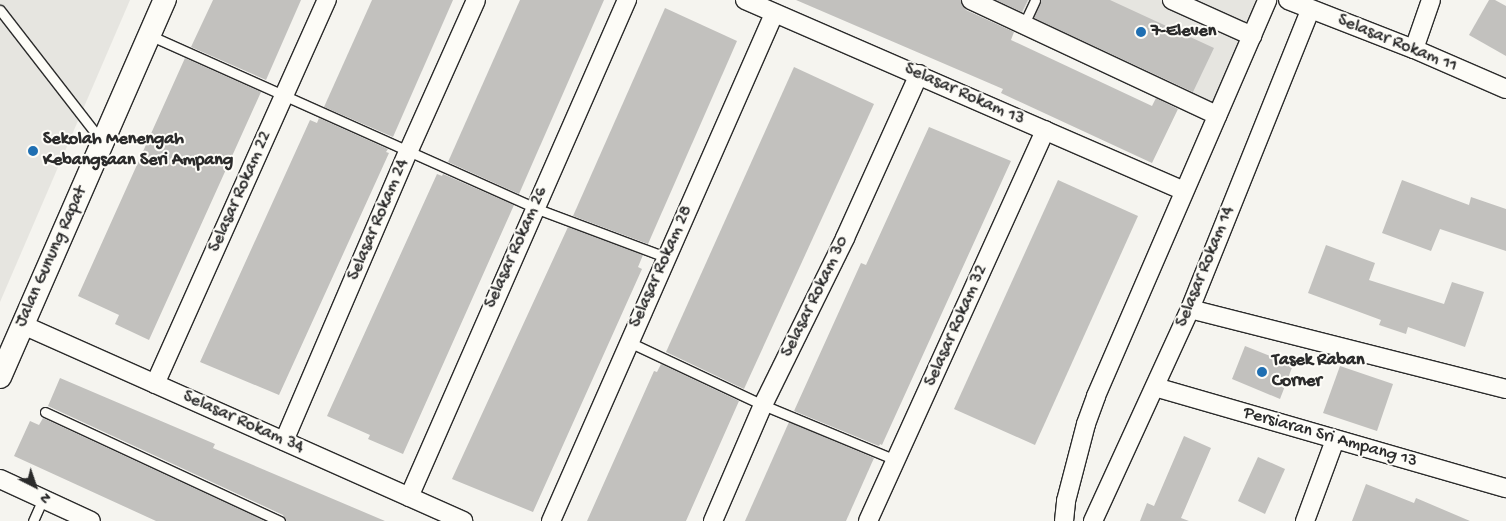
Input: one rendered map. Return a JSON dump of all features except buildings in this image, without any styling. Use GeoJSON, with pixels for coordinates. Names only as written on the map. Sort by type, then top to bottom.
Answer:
{"type":"FeatureCollection","features":[{"type":"Feature","properties":{"kind":"street","name":"Jalan Gunung Rapat"},"geometry":{"type":"LineString","coordinates":[[0,377],[165,0]]}},
{"type":"Feature","properties":{"kind":"street","name":"Selasar Rokam 22"},"geometry":{"type":"LineString","coordinates":[[155,384],[327,0]]}},
{"type":"Feature","properties":{"kind":"street","name":"Selasar Rokam 24"},"geometry":{"type":"LineString","coordinates":[[284,440],[476,0]]}},
{"type":"Feature","properties":{"kind":"street","name":"Selasar Rokam 26"},"geometry":{"type":"LineString","coordinates":[[409,497],[627,0]]}},
{"type":"Feature","properties":{"kind":"street"},"geometry":{"type":"LineString","coordinates":[[970,0],[1218,115]]}},
{"type":"Feature","properties":{"kind":"street"},"geometry":{"type":"LineString","coordinates":[[1172,0],[1252,36]]}},
{"type":"Feature","properties":{"kind":"street"},"geometry":{"type":"LineString","coordinates":[[1064,521],[1066,501],[1086,424],[1183,190],[1218,115],[1267,0]]}},
{"type":"Feature","properties":{"kind":"street","name":"Selasar Rokam 11"},"geometry":{"type":"LineString","coordinates":[[1288,0],[1414,49],[1506,89]]}},
{"type":"Feature","properties":{"kind":"street","name":"Selasar Rokam 13"},"geometry":{"type":"LineString","coordinates":[[749,1],[774,14],[920,74],[1183,190]]}},
{"type":"Feature","properties":{"kind":"street"},"geometry":{"type":"LineString","coordinates":[[1414,49],[1425,2]]}},
{"type":"Feature","properties":{"kind":"street","name":"Selasar Rokam 14"},"geometry":{"type":"LineString","coordinates":[[1093,521],[1190,309],[1310,10]]}},
{"type":"Feature","properties":{"kind":"street","name":"Selasar Rokam 28"},"geometry":{"type":"LineString","coordinates":[[550,521],[668,258],[774,14]]}},
{"type":"Feature","properties":{"kind":"street","name":"Selasar Rokam 30"},"geometry":{"type":"LineString","coordinates":[[713,521],[763,405],[845,238],[920,74]]}},
{"type":"Feature","properties":{"kind":"street","name":"Selasar Rokam 32"},"geometry":{"type":"LineString","coordinates":[[868,521],[1045,130]]}},
{"type":"Feature","properties":{"kind":"street"},"geometry":{"type":"LineString","coordinates":[[1190,309],[1506,389]]}},
{"type":"Feature","properties":{"kind":"street","name":"Selasar Rokam 34"},"geometry":{"type":"LineString","coordinates":[[23,325],[463,521]]}},
{"type":"Feature","properties":{"kind":"street","name":"Persiaran Sri Ampang 13"},"geometry":{"type":"LineString","coordinates":[[1154,387],[1506,488]]}},
{"type":"Feature","properties":{"kind":"street"},"geometry":{"type":"LineString","coordinates":[[1305,521],[1335,440]]}},
{"type":"Feature","properties":{"kind":"street"},"geometry":{"type":"LineString","coordinates":[[0,479],[91,521]]}},
{"type":"Feature","properties":{"kind":"lane"},"geometry":{"type":"LineString","coordinates":[[1024,24],[1035,0]]}},
{"type":"Feature","properties":{"kind":"lane"},"geometry":{"type":"LineString","coordinates":[[0,10],[103,142]]}},
{"type":"Feature","properties":{"kind":"lane"},"geometry":{"type":"LineString","coordinates":[[150,35],[535,208],[668,258]]}},
{"type":"Feature","properties":{"kind":"lane"},"geometry":{"type":"LineString","coordinates":[[629,342],[763,405],[896,460]]}},
{"type":"Feature","properties":{"kind":"lane"},"geometry":{"type":"LineString","coordinates":[[45,412],[280,521]]}},
{"type":"Feature","properties":{"kind":"lane"},"geometry":{"type":"LineString","coordinates":[[33,521],[43,499]]}},
{"type":"Feature","properties":{"kind":"shaded area","name":"Sekolah Menengah Kebangsaan Seri Ampang"},"geometry":{"type":"Polygon","coordinates":[[[0,0],[130,0],[0,302],[0,0]]]}},
{"type":"Feature","properties":{"kind":"shaded area"},"geometry":{"type":"Polygon","coordinates":[[[962,0],[1269,0],[1210,110],[962,0]]]}},
{"type":"Feature","properties":{"kind":"place","name":"7-Eleven"},"geometry":{"type":"Point","coordinates":[1141,32]}},
{"type":"Feature","properties":{"kind":"place","name":"Sekolah Menengah Kebangsaan Seri Ampang"},"geometry":{"type":"Point","coordinates":[33,151]}},
{"type":"Feature","properties":{"kind":"place","name":"Tasek Raban Corner"},"geometry":{"type":"Point","coordinates":[1262,372]}}]}
